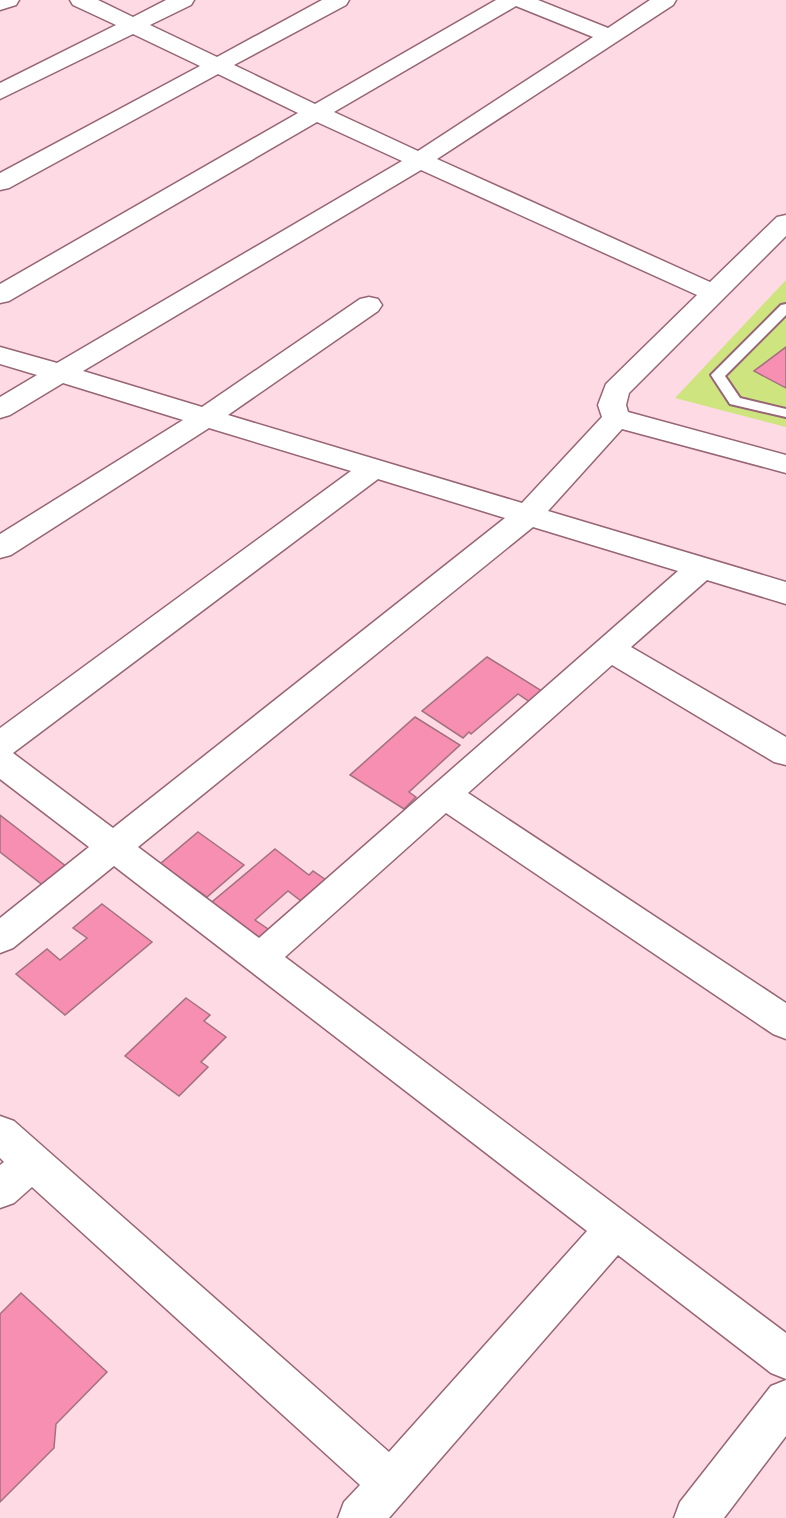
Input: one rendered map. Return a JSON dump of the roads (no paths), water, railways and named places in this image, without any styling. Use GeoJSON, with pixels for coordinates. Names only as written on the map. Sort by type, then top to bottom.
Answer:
{"type":"FeatureCollection","features":[{"type":"Feature","properties":{"kind":"street"},"geometry":{"type":"LineString","coordinates":[[0,4],[8,0]]}},
{"type":"Feature","properties":{"kind":"street"},"geometry":{"type":"LineString","coordinates":[[81,0],[316,112],[713,293]]}},
{"type":"Feature","properties":{"kind":"street"},"geometry":{"type":"LineString","coordinates":[[0,92],[183,0]]}},
{"type":"Feature","properties":{"kind":"street"},"geometry":{"type":"LineString","coordinates":[[0,183],[338,0]]}},
{"type":"Feature","properties":{"kind":"street"},"geometry":{"type":"LineString","coordinates":[[0,295],[512,0]]}},
{"type":"Feature","properties":{"kind":"street"},"geometry":{"type":"LineString","coordinates":[[519,0],[609,36]]}},
{"type":"Feature","properties":{"kind":"street"},"geometry":{"type":"LineString","coordinates":[[0,409],[420,159],[665,0]]}},
{"type":"Feature","properties":{"kind":"street"},"geometry":{"type":"LineString","coordinates":[[616,418],[612,405],[616,390],[786,222]]}},
{"type":"Feature","properties":{"kind":"street"},"geometry":{"type":"LineString","coordinates":[[0,548],[205,418],[369,305]]}},
{"type":"Feature","properties":{"kind":"street"},"geometry":{"type":"LineString","coordinates":[[0,355],[786,593]]}},
{"type":"Feature","properties":{"kind":"street"},"geometry":{"type":"LineString","coordinates":[[616,418],[786,464]]}},
{"type":"Feature","properties":{"kind":"street"},"geometry":{"type":"LineString","coordinates":[[0,938],[527,516],[616,418]]}},
{"type":"Feature","properties":{"kind":"street"},"geometry":{"type":"LineString","coordinates":[[0,745],[374,468]]}},
{"type":"Feature","properties":{"kind":"street"},"geometry":{"type":"LineString","coordinates":[[260,959],[702,567]]}},
{"type":"Feature","properties":{"kind":"street"},"geometry":{"type":"LineString","coordinates":[[610,649],[786,753]]}},
{"type":"Feature","properties":{"kind":"street"},"geometry":{"type":"LineString","coordinates":[[0,761],[786,1359]]}},
{"type":"Feature","properties":{"kind":"street"},"geometry":{"type":"LineString","coordinates":[[445,795],[786,1023]]}},
{"type":"Feature","properties":{"kind":"street"},"geometry":{"type":"LineString","coordinates":[[0,1133],[391,1483]]}},
{"type":"Feature","properties":{"kind":"street"},"geometry":{"type":"LineString","coordinates":[[0,1190],[32,1162]]}},
{"type":"Feature","properties":{"kind":"street"},"geometry":{"type":"LineString","coordinates":[[360,1518],[615,1229]]}},
{"type":"Feature","properties":{"kind":"street"},"geometry":{"type":"LineString","coordinates":[[696,1518],[786,1401]]}},
{"type":"Feature","properties":{"kind":"lane"},"geometry":{"type":"LineString","coordinates":[[786,308],[718,375],[735,401],[786,413]]}}]}
